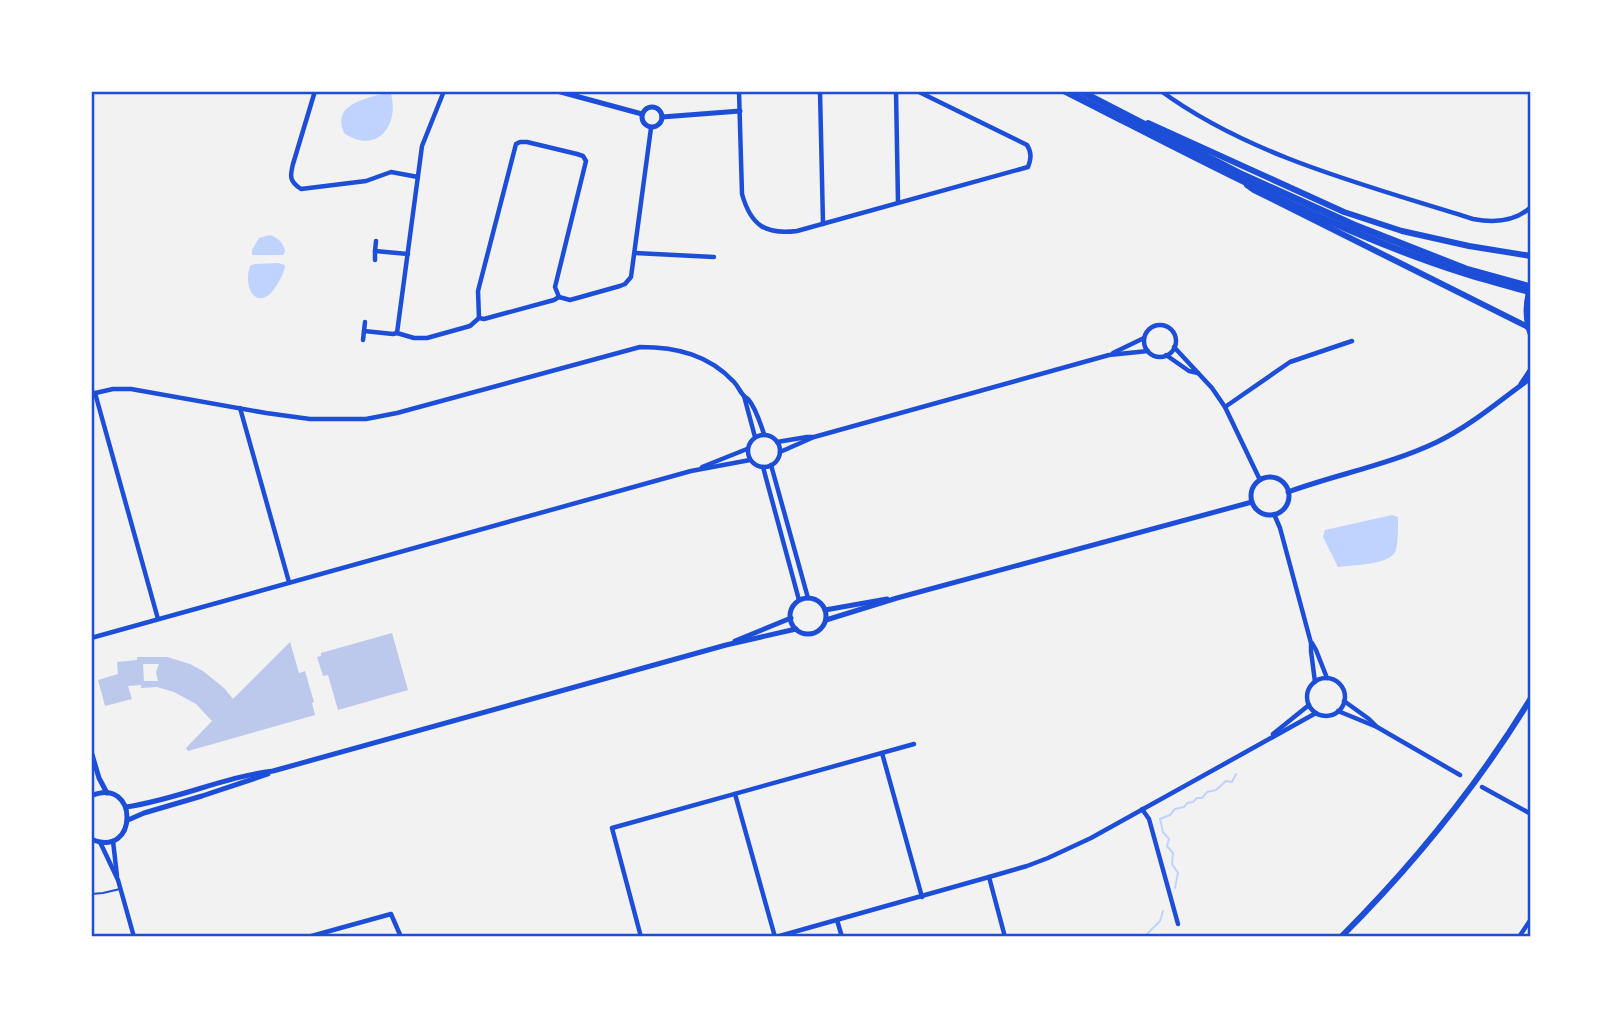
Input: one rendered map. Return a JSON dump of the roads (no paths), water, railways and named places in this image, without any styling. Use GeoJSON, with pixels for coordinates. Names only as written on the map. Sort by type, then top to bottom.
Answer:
{"type":"FeatureCollection","features":[{"type":"Feature","properties":{"kind":"highway"},"geometry":{"type":"LineString","coordinates":[[1065,91],[1240,179],[1352,230],[1464,274],[1531,289]]}},
{"type":"Feature","properties":{"kind":"highway"},"geometry":{"type":"LineString","coordinates":[[1080,91],[1243,175],[1354,225],[1466,268],[1531,289]]}},
{"type":"Feature","properties":{"kind":"main road"},"geometry":{"type":"LineString","coordinates":[[1119,110],[1344,212],[1402,231],[1531,256]]}},
{"type":"Feature","properties":{"kind":"main road"},"geometry":{"type":"LineString","coordinates":[[1240,179],[1254,190],[1528,327]]}},
{"type":"Feature","properties":{"kind":"main road"},"geometry":{"type":"LineString","coordinates":[[1531,289],[1526,313],[1531,335]]}},
{"type":"Feature","properties":{"kind":"main road"},"geometry":{"type":"LineString","coordinates":[[1341,937],[1395,880],[1481,775],[1531,698]]}},
{"type":"Feature","properties":{"kind":"street"},"geometry":{"type":"LineString","coordinates":[[315,91],[290,175],[294,184],[301,189],[331,186],[366,181],[391,172],[418,177]]}},
{"type":"Feature","properties":{"kind":"street"},"geometry":{"type":"LineString","coordinates":[[397,333],[422,146],[444,91]]}},
{"type":"Feature","properties":{"kind":"street"},"geometry":{"type":"LineString","coordinates":[[557,91],[642,114]]}},
{"type":"Feature","properties":{"kind":"street"},"geometry":{"type":"LineString","coordinates":[[739,91],[742,194],[751,216],[758,224],[772,232],[797,231],[1028,167],[1031,151],[1027,145],[917,91]]}},
{"type":"Feature","properties":{"kind":"street"},"geometry":{"type":"LineString","coordinates":[[820,91],[823,224]]}},
{"type":"Feature","properties":{"kind":"street"},"geometry":{"type":"LineString","coordinates":[[895,91],[898,202]]}},
{"type":"Feature","properties":{"kind":"street"},"geometry":{"type":"LineString","coordinates":[[1161,91],[1197,114],[1279,154],[1325,172],[1474,219],[1512,219],[1531,207]]}},
{"type":"Feature","properties":{"kind":"street"},"geometry":{"type":"LineString","coordinates":[[652,107],[658,109],[662,117],[660,124],[651,128],[642,121],[642,114],[652,107]]}},
{"type":"Feature","properties":{"kind":"street"},"geometry":{"type":"LineString","coordinates":[[662,117],[740,111]]}},
{"type":"Feature","properties":{"kind":"street"},"geometry":{"type":"LineString","coordinates":[[479,318],[484,319],[559,297],[570,300],[625,284],[631,277],[635,253],[651,128]]}},
{"type":"Feature","properties":{"kind":"street"},"geometry":{"type":"LineString","coordinates":[[365,331],[427,338],[475,323],[479,318],[478,290],[514,150],[520,142],[577,154],[583,156],[586,161],[555,288],[559,297]]}},
{"type":"Feature","properties":{"kind":"street"},"geometry":{"type":"LineString","coordinates":[[374,260],[376,241]]}},
{"type":"Feature","properties":{"kind":"street"},"geometry":{"type":"LineString","coordinates":[[375,251],[408,254]]}},
{"type":"Feature","properties":{"kind":"street"},"geometry":{"type":"LineString","coordinates":[[635,253],[714,257]]}},
{"type":"Feature","properties":{"kind":"street"},"geometry":{"type":"LineString","coordinates":[[363,340],[365,322]]}},
{"type":"Feature","properties":{"kind":"street"},"geometry":{"type":"LineString","coordinates":[[1154,326],[1165,326],[1174,334],[1174,347],[1166,355],[1156,356],[1148,351],[1144,338],[1154,326]]}},
{"type":"Feature","properties":{"kind":"street"},"geometry":{"type":"LineString","coordinates":[[1109,355],[1144,338]]}},
{"type":"Feature","properties":{"kind":"street"},"geometry":{"type":"LineString","coordinates":[[1225,407],[1290,362],[1352,341]]}},
{"type":"Feature","properties":{"kind":"street"},"geometry":{"type":"LineString","coordinates":[[158,619],[93,394],[113,389],[131,389],[310,419],[366,419],[397,413],[640,346],[660,346],[700,356],[716,365],[736,383],[743,396],[754,437]]}},
{"type":"Feature","properties":{"kind":"street"},"geometry":{"type":"LineString","coordinates":[[1174,347],[1212,388],[1225,407],[1260,480]]}},
{"type":"Feature","properties":{"kind":"street"},"geometry":{"type":"LineString","coordinates":[[780,453],[814,437],[1109,355],[1148,351]]}},
{"type":"Feature","properties":{"kind":"street"},"geometry":{"type":"LineString","coordinates":[[1166,355],[1189,372],[1199,374]]}},
{"type":"Feature","properties":{"kind":"street"},"geometry":{"type":"LineString","coordinates":[[1520,386],[1531,369]]}},
{"type":"Feature","properties":{"kind":"street"},"geometry":{"type":"LineString","coordinates":[[1288,492],[1391,461],[1437,442],[1492,409],[1531,378]]}},
{"type":"Feature","properties":{"kind":"street"},"geometry":{"type":"LineString","coordinates":[[743,396],[749,399],[764,434]]}},
{"type":"Feature","properties":{"kind":"street"},"geometry":{"type":"LineString","coordinates":[[240,408],[289,582]]}},
{"type":"Feature","properties":{"kind":"street"},"geometry":{"type":"LineString","coordinates":[[764,434],[777,442],[780,453],[771,465],[763,467],[750,460],[747,449],[754,437],[764,434]]}},
{"type":"Feature","properties":{"kind":"street"},"geometry":{"type":"LineString","coordinates":[[777,442],[814,437]]}},
{"type":"Feature","properties":{"kind":"street"},"geometry":{"type":"LineString","coordinates":[[691,471],[747,449]]}},
{"type":"Feature","properties":{"kind":"street"},"geometry":{"type":"LineString","coordinates":[[91,638],[691,471],[750,460]]}},
{"type":"Feature","properties":{"kind":"street"},"geometry":{"type":"LineString","coordinates":[[771,465],[808,598]]}},
{"type":"Feature","properties":{"kind":"street"},"geometry":{"type":"LineString","coordinates":[[763,467],[799,600]]}},
{"type":"Feature","properties":{"kind":"street"},"geometry":{"type":"LineString","coordinates":[[1260,480],[1279,480],[1288,492],[1286,506],[1275,514],[1261,513],[1252,502],[1252,490],[1260,480]]}},
{"type":"Feature","properties":{"kind":"street"},"geometry":{"type":"LineString","coordinates":[[826,620],[825,610],[817,600],[799,600],[792,610],[791,618],[796,629],[805,634],[816,632],[826,620],[897,598],[1252,502]]}},
{"type":"Feature","properties":{"kind":"street"},"geometry":{"type":"LineString","coordinates":[[1275,514],[1311,643],[1315,682]]}},
{"type":"Feature","properties":{"kind":"street"},"geometry":{"type":"LineString","coordinates":[[825,610],[897,598]]}},
{"type":"Feature","properties":{"kind":"street"},"geometry":{"type":"LineString","coordinates":[[726,645],[791,618]]}},
{"type":"Feature","properties":{"kind":"street"},"geometry":{"type":"LineString","coordinates":[[128,820],[273,771],[726,645],[796,629]]}},
{"type":"Feature","properties":{"kind":"street"},"geometry":{"type":"LineString","coordinates":[[1311,643],[1327,678]]}},
{"type":"Feature","properties":{"kind":"street"},"geometry":{"type":"LineString","coordinates":[[1327,678],[1343,688],[1344,701],[1338,711],[1327,715],[1316,713],[1307,700],[1308,690],[1315,682],[1327,678]]}},
{"type":"Feature","properties":{"kind":"street"},"geometry":{"type":"LineString","coordinates":[[1344,701],[1377,727]]}},
{"type":"Feature","properties":{"kind":"street"},"geometry":{"type":"LineString","coordinates":[[1264,741],[1309,705]]}},
{"type":"Feature","properties":{"kind":"street"},"geometry":{"type":"LineString","coordinates":[[1338,711],[1377,727],[1460,775]]}},
{"type":"Feature","properties":{"kind":"street"},"geometry":{"type":"LineString","coordinates":[[735,794],[775,937],[922,897],[1048,858],[1091,838],[1316,713]]}},
{"type":"Feature","properties":{"kind":"street"},"geometry":{"type":"LineString","coordinates":[[641,937],[611,828],[914,744]]}},
{"type":"Feature","properties":{"kind":"street"},"geometry":{"type":"LineString","coordinates":[[91,751],[107,793]]}},
{"type":"Feature","properties":{"kind":"street"},"geometry":{"type":"LineString","coordinates":[[882,753],[922,897]]}},
{"type":"Feature","properties":{"kind":"street"},"geometry":{"type":"LineString","coordinates":[[126,807],[273,771]]}},
{"type":"Feature","properties":{"kind":"street"},"geometry":{"type":"LineString","coordinates":[[1482,787],[1531,814]]}},
{"type":"Feature","properties":{"kind":"street"},"geometry":{"type":"LineString","coordinates":[[91,796],[107,793],[120,799],[126,807],[128,820],[122,835],[113,841],[100,842],[91,839]]}},
{"type":"Feature","properties":{"kind":"street"},"geometry":{"type":"LineString","coordinates":[[1142,809],[1149,819],[1178,924]]}},
{"type":"Feature","properties":{"kind":"street"},"geometry":{"type":"LineString","coordinates":[[113,841],[118,880]]}},
{"type":"Feature","properties":{"kind":"street"},"geometry":{"type":"LineString","coordinates":[[100,842],[118,880],[134,937]]}},
{"type":"Feature","properties":{"kind":"street"},"geometry":{"type":"LineString","coordinates":[[989,877],[1005,937]]}},
{"type":"Feature","properties":{"kind":"street"},"geometry":{"type":"LineString","coordinates":[[308,937],[391,914],[401,937]]}},
{"type":"Feature","properties":{"kind":"street"},"geometry":{"type":"LineString","coordinates":[[1519,937],[1531,919]]}},
{"type":"Feature","properties":{"kind":"street"},"geometry":{"type":"LineString","coordinates":[[837,920],[842,937]]}},
{"type":"Feature","properties":{"kind":"lane"},"geometry":{"type":"LineString","coordinates":[[91,894],[121,889]]}},
{"type":"Feature","properties":{"kind":"water"},"geometry":{"type":"Polygon","coordinates":[[[391,94],[393,106],[392,117],[382,134],[366,141],[344,133],[341,118],[349,107],[369,97],[391,94]]]}},
{"type":"Feature","properties":{"kind":"water"},"geometry":{"type":"Polygon","coordinates":[[[270,235],[282,243],[285,252],[283,255],[252,255],[259,238],[270,235]]]}},
{"type":"Feature","properties":{"kind":"water"},"geometry":{"type":"Polygon","coordinates":[[[278,263],[285,265],[277,285],[264,298],[258,298],[250,290],[248,283],[250,266],[278,263]]]}},
{"type":"Feature","properties":{"kind":"water"},"geometry":{"type":"Polygon","coordinates":[[[1392,515],[1398,517],[1397,543],[1393,555],[1380,561],[1338,567],[1323,537],[1325,530],[1392,515]]]}},
{"type":"Feature","properties":{"kind":"waterway"},"geometry":{"type":"LineString","coordinates":[[1175,888],[1178,873],[1172,864],[1173,853],[1167,846],[1169,839],[1163,832],[1160,819],[1170,815],[1175,809],[1202,798],[1207,792],[1216,790],[1226,781],[1232,782],[1236,774]]}},
{"type":"Feature","properties":{"kind":"waterway"},"geometry":{"type":"LineString","coordinates":[[1144,937],[1160,921],[1163,911]]}}]}
